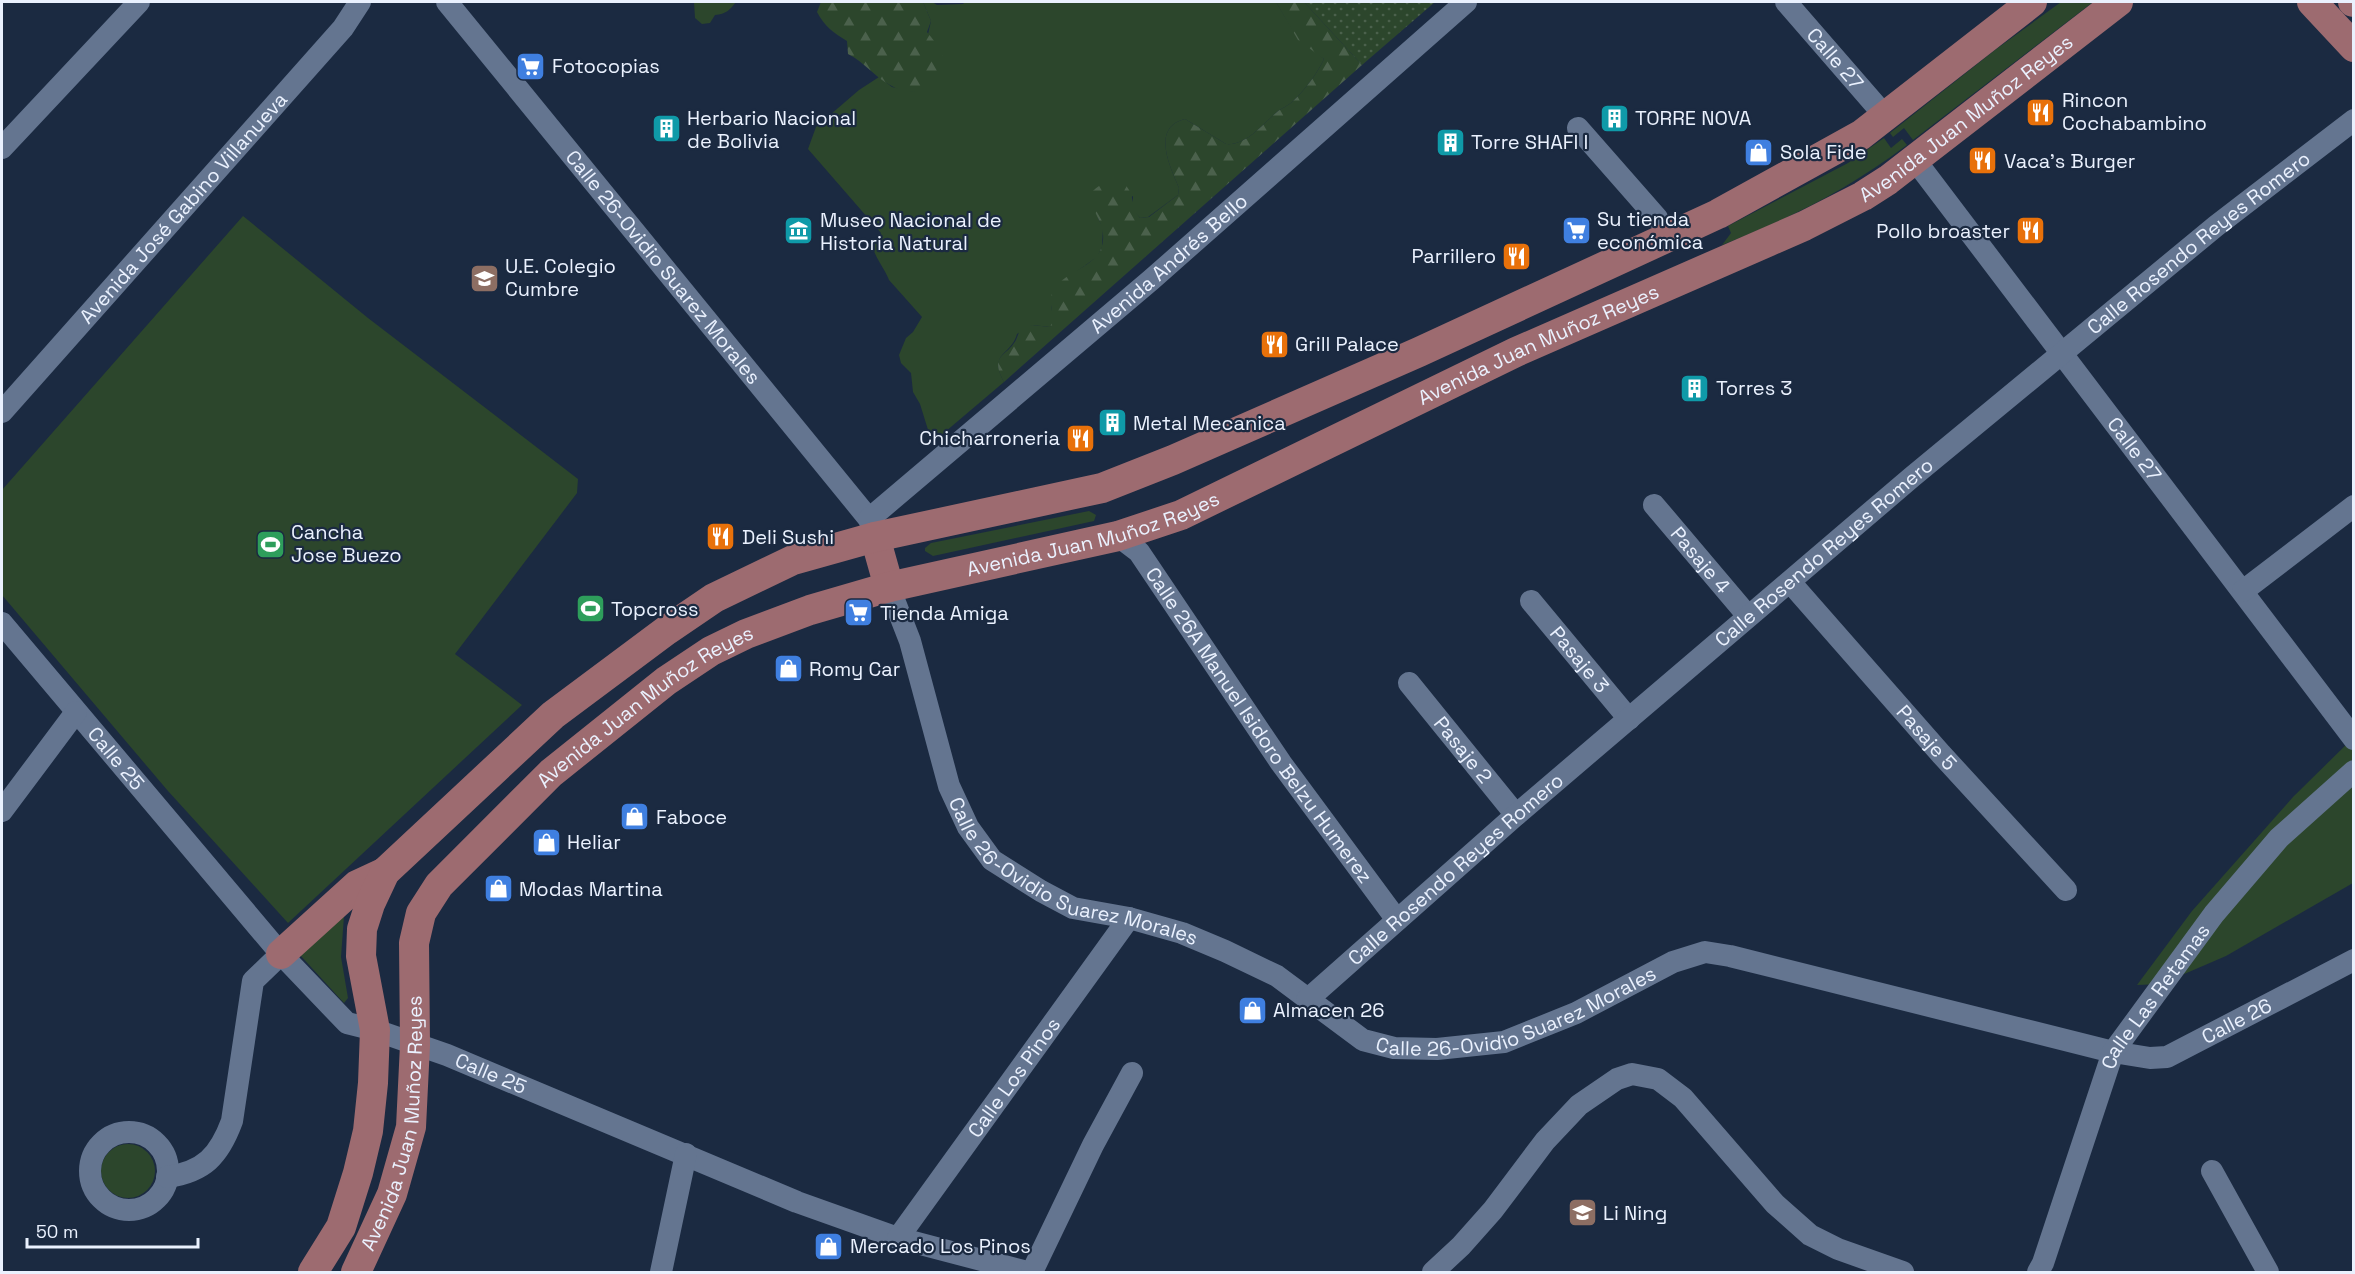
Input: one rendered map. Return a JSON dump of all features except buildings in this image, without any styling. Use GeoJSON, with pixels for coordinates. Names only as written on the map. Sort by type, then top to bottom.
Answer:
{"type":"FeatureCollection","features":[{"type":"Feature","properties":{"kind":"main road","name":"Avenida Juan Muñoz Reyes"},"geometry":{"type":"LineString","coordinates":[[313,1272],[341,1227],[368,1131],[375,1030],[361,956],[365,921],[385,872],[553,715],[667,630],[714,598],[793,560],[872,528],[1101,488],[1173,460],[1419,352],[1718,214],[1861,135],[2032,2]]}},
{"type":"Feature","properties":{"kind":"main road","name":"Avenida Juan Muñoz Reyes"},"geometry":{"type":"LineString","coordinates":[[356,1272],[392,1194],[411,1127],[415,1045],[414,943],[421,913],[439,885],[551,773],[666,681],[711,651],[746,634],[810,610],[889,588],[1118,536],[1181,515],[1516,352],[1804,226],[1863,196],[1915,160],[2118,2]]}},
{"type":"Feature","properties":{"kind":"main road"},"geometry":{"type":"LineString","coordinates":[[2312,2],[2354,47]]}},
{"type":"Feature","properties":{"kind":"main road"},"geometry":{"type":"LineString","coordinates":[[1101,488],[1118,536]]}},
{"type":"Feature","properties":{"kind":"main road"},"geometry":{"type":"LineString","coordinates":[[872,528],[889,588]]}},
{"type":"Feature","properties":{"kind":"main road"},"geometry":{"type":"LineString","coordinates":[[281,954],[357,885],[385,872]]}},
{"type":"Feature","properties":{"kind":"street"},"geometry":{"type":"LineString","coordinates":[[2,148],[139,2]]}},
{"type":"Feature","properties":{"kind":"street","name":"Avenida José Gabino Villanueva"},"geometry":{"type":"LineString","coordinates":[[2,412],[343,28],[360,2]]}},
{"type":"Feature","properties":{"kind":"street","name":"Avenida Andrés Bello"},"geometry":{"type":"LineString","coordinates":[[872,528],[1466,2]]}},
{"type":"Feature","properties":{"kind":"street","name":"Calle 27"},"geometry":{"type":"LineString","coordinates":[[1786,2],[1885,116]]}},
{"type":"Feature","properties":{"kind":"street","name":"Calle 26-Ovidio Suarez Morales"},"geometry":{"type":"LineString","coordinates":[[452,7],[872,528]]}},
{"type":"Feature","properties":{"kind":"street","name":"Calle Rosendo Reyes Romero"},"geometry":{"type":"LineString","coordinates":[[1307,1000],[1516,815],[1912,477],[2216,226],[2354,120]]}},
{"type":"Feature","properties":{"kind":"street"},"geometry":{"type":"LineString","coordinates":[[1578,128],[1657,219]]}},
{"type":"Feature","properties":{"kind":"street","name":"Calle 27"},"geometry":{"type":"LineString","coordinates":[[1915,160],[2354,739]]}},
{"type":"Feature","properties":{"kind":"street","name":"Pasaje 4"},"geometry":{"type":"LineString","coordinates":[[1654,505],[1748,616]]}},
{"type":"Feature","properties":{"kind":"street"},"geometry":{"type":"LineString","coordinates":[[2243,591],[2354,506]]}},
{"type":"Feature","properties":{"kind":"street","name":"Calle 26A Manuel Isidoro Belzu Humerez"},"geometry":{"type":"LineString","coordinates":[[1118,536],[1139,552],[1281,763],[1397,920]]}},
{"type":"Feature","properties":{"kind":"street","name":"Pasaje 5"},"geometry":{"type":"LineString","coordinates":[[1790,582],[1941,754],[2066,890]]}},
{"type":"Feature","properties":{"kind":"street","name":"Calle 26-Ovidio Suarez Morales"},"geometry":{"type":"LineString","coordinates":[[889,588],[910,641],[949,786],[968,827],[992,860],[1073,908],[1130,918],[1182,933],[1225,951],[1276,976],[1363,1040],[1394,1048],[1437,1049],[1504,1042],[1576,1013],[1672,962],[1704,952],[1730,956],[2113,1052]]}},
{"type":"Feature","properties":{"kind":"street","name":"Pasaje 3"},"geometry":{"type":"LineString","coordinates":[[1531,601],[1629,719]]}},
{"type":"Feature","properties":{"kind":"street","name":"Calle 25"},"geometry":{"type":"LineString","coordinates":[[2,623],[281,954],[348,1023],[447,1055],[797,1202],[898,1238],[1028,1272]]}},
{"type":"Feature","properties":{"kind":"street","name":"Pasaje 2"},"geometry":{"type":"LineString","coordinates":[[1409,683],[1516,815]]}},
{"type":"Feature","properties":{"kind":"street"},"geometry":{"type":"LineString","coordinates":[[2,811],[76,712]]}},
{"type":"Feature","properties":{"kind":"street","name":"Calle Las Retamas"},"geometry":{"type":"LineString","coordinates":[[2038,1272],[2043,1263],[2113,1052],[2214,914],[2279,838],[2354,771]]}},
{"type":"Feature","properties":{"kind":"street","name":"Calle Los Pinos"},"geometry":{"type":"LineString","coordinates":[[898,1238],[1130,918]]}},
{"type":"Feature","properties":{"kind":"street"},"geometry":{"type":"LineString","coordinates":[[167,1177],[188,1174],[206,1164],[225,1141],[232,1121],[253,981],[281,954]]}},
{"type":"Feature","properties":{"kind":"street","name":"Calle 26"},"geometry":{"type":"LineString","coordinates":[[2113,1052],[2150,1058],[2167,1057],[2354,960]]}},
{"type":"Feature","properties":{"kind":"street"},"geometry":{"type":"LineString","coordinates":[[1032,1272],[1132,1073]]}},
{"type":"Feature","properties":{"kind":"street"},"geometry":{"type":"LineString","coordinates":[[1433,1272],[1485,1219],[1545,1141],[1579,1105],[1617,1079],[1632,1074],[1658,1079],[1683,1098],[1775,1204],[1810,1235],[1838,1250],[1903,1272]]}},
{"type":"Feature","properties":{"kind":"street"},"geometry":{"type":"LineString","coordinates":[[661,1272],[686,1154]]}},
{"type":"Feature","properties":{"kind":"street"},"geometry":{"type":"LineString","coordinates":[[2212,1171],[2268,1272]]}},
{"type":"Feature","properties":{"kind":"green space"},"geometry":{"type":"Polygon","coordinates":[[[694,2],[736,2],[727,11],[715,15],[710,23],[702,24],[695,18],[694,2]]]}},
{"type":"Feature","properties":{"kind":"green space"},"geometry":{"type":"Polygon","coordinates":[[[821,2],[923,2],[931,21],[927,32],[941,51],[944,62],[944,68],[938,81],[933,86],[919,92],[897,89],[885,82],[848,54],[847,41],[830,29],[817,12],[821,2]]]}},
{"type":"Feature","properties":{"kind":"green space"},"geometry":{"type":"Polygon","coordinates":[[[923,2],[932,2],[937,5],[965,2],[1276,2],[1293,30],[1324,59],[1297,97],[1240,142],[1226,144],[1185,119],[1174,124],[1168,131],[1166,149],[1179,188],[1178,195],[1148,217],[1140,218],[1133,210],[1133,196],[1098,218],[1103,228],[1102,247],[1097,257],[1059,284],[1051,306],[1054,321],[1050,327],[1032,325],[1017,334],[1010,347],[1002,355],[998,365],[1004,382],[932,443],[927,436],[929,433],[920,404],[913,392],[911,373],[901,363],[899,355],[906,338],[913,332],[922,317],[889,280],[876,256],[873,248],[881,233],[808,149],[816,127],[859,90],[879,77],[892,87],[915,92],[931,21],[923,2]]]}},
{"type":"Feature","properties":{"kind":"green space"},"geometry":{"type":"Polygon","coordinates":[[[1276,2],[1304,2],[1362,65],[1004,382],[998,366],[999,361],[1012,346],[1022,327],[1032,325],[1050,327],[1053,291],[1059,283],[1098,254],[1103,234],[1090,200],[1089,195],[1092,192],[1103,184],[1120,180],[1129,189],[1140,218],[1149,217],[1178,195],[1179,188],[1166,149],[1168,131],[1174,124],[1185,119],[1226,144],[1240,142],[1291,103],[1310,82],[1324,59],[1298,40],[1276,2]]]}},
{"type":"Feature","properties":{"kind":"green space"},"geometry":{"type":"Polygon","coordinates":[[[1304,2],[1435,2],[1362,65],[1304,2]]]}},
{"type":"Feature","properties":{"kind":"green space"},"geometry":{"type":"Polygon","coordinates":[[[2061,2],[2093,2],[1913,140],[1904,128],[1893,137],[1890,133],[1995,50],[2061,2]]]}},
{"type":"Feature","properties":{"kind":"green space"},"geometry":{"type":"Polygon","coordinates":[[[1884,138],[1891,148],[1902,139],[1907,145],[1862,176],[1818,202],[1722,245],[1731,233],[1728,226],[1848,163],[1884,138]]]}},
{"type":"Feature","properties":{"kind":"green space","name":"Cancha Jose Buezo"},"geometry":{"type":"Polygon","coordinates":[[[243,216],[368,318],[578,479],[577,493],[455,654],[522,705],[288,923],[168,791],[2,595],[2,490],[243,216]]]}},
{"type":"Feature","properties":{"kind":"green space"},"geometry":{"type":"Polygon","coordinates":[[[1089,511],[1096,515],[1094,521],[933,556],[925,551],[931,543],[1089,511]]]}},
{"type":"Feature","properties":{"kind":"green space"},"geometry":{"type":"Polygon","coordinates":[[[2353,738],[2353,883],[2226,956],[2161,984],[2137,985],[2192,911],[2293,797],[2353,738]]]}},
{"type":"Feature","properties":{"kind":"green space"},"geometry":{"type":"Polygon","coordinates":[[[344,916],[341,957],[348,998],[344,1003],[300,955],[344,916]]]}},
{"type":"Feature","properties":{"kind":"green space"},"geometry":{"type":"Polygon","coordinates":[[[128,1144],[138,1146],[147,1152],[153,1161],[155,1171],[153,1181],[147,1190],[138,1196],[128,1198],[118,1196],[109,1190],[103,1181],[101,1171],[103,1161],[109,1152],[118,1146],[128,1144]]]}},
{"type":"Feature","properties":{"kind":"place","name":"Fotocopias"},"geometry":{"type":"Point","coordinates":[531,66]}},
{"type":"Feature","properties":{"kind":"place","name":"Rincon Cochabambino"},"geometry":{"type":"Point","coordinates":[2041,112]}},
{"type":"Feature","properties":{"kind":"place","name":"TORRE NOVA"},"geometry":{"type":"Point","coordinates":[1614,118]}},
{"type":"Feature","properties":{"kind":"place","name":"Herbario Nacional de Bolivia"},"geometry":{"type":"Point","coordinates":[666,129]}},
{"type":"Feature","properties":{"kind":"place","name":"Torre SHAFI I"},"geometry":{"type":"Point","coordinates":[1450,142]}},
{"type":"Feature","properties":{"kind":"place","name":"Sola Fide"},"geometry":{"type":"Point","coordinates":[1759,152]}},
{"type":"Feature","properties":{"kind":"place","name":"Vaca's Burger"},"geometry":{"type":"Point","coordinates":[1983,161]}},
{"type":"Feature","properties":{"kind":"place","name":"Su tienda económica"},"geometry":{"type":"Point","coordinates":[1576,230]}},
{"type":"Feature","properties":{"kind":"place","name":"Museo Nacional de Historia Natural"},"geometry":{"type":"Point","coordinates":[799,231]}},
{"type":"Feature","properties":{"kind":"place","name":"Pollo broaster"},"geometry":{"type":"Point","coordinates":[2031,231]}},
{"type":"Feature","properties":{"kind":"place","name":"Parrillero"},"geometry":{"type":"Point","coordinates":[1517,256]}},
{"type":"Feature","properties":{"kind":"place","name":"U.E. Colegio Cumbre"},"geometry":{"type":"Point","coordinates":[484,278]}},
{"type":"Feature","properties":{"kind":"place","name":"Grill Palace"},"geometry":{"type":"Point","coordinates":[1274,344]}},
{"type":"Feature","properties":{"kind":"place","name":"Torres 3"},"geometry":{"type":"Point","coordinates":[1695,388]}},
{"type":"Feature","properties":{"kind":"place","name":"Metal Mecanica"},"geometry":{"type":"Point","coordinates":[1112,423]}},
{"type":"Feature","properties":{"kind":"place","name":"Chicharroneria"},"geometry":{"type":"Point","coordinates":[1081,438]}},
{"type":"Feature","properties":{"kind":"place","name":"Deli Sushi"},"geometry":{"type":"Point","coordinates":[721,537]}},
{"type":"Feature","properties":{"kind":"place","name":"Cancha Jose Buezo"},"geometry":{"type":"Point","coordinates":[270,544]}},
{"type":"Feature","properties":{"kind":"place","name":"Topcross"},"geometry":{"type":"Point","coordinates":[590,609]}},
{"type":"Feature","properties":{"kind":"place","name":"Tienda Amiga"},"geometry":{"type":"Point","coordinates":[859,613]}},
{"type":"Feature","properties":{"kind":"place","name":"Romy Car"},"geometry":{"type":"Point","coordinates":[788,669]}},
{"type":"Feature","properties":{"kind":"place","name":"Faboce"},"geometry":{"type":"Point","coordinates":[635,817]}},
{"type":"Feature","properties":{"kind":"place","name":"Heliar"},"geometry":{"type":"Point","coordinates":[546,842]}},
{"type":"Feature","properties":{"kind":"place","name":"Modas Martina"},"geometry":{"type":"Point","coordinates":[498,889]}},
{"type":"Feature","properties":{"kind":"place","name":"Almacen 26"},"geometry":{"type":"Point","coordinates":[1252,1010]}},
{"type":"Feature","properties":{"kind":"place","name":"Li Ning"},"geometry":{"type":"Point","coordinates":[1582,1213]}},
{"type":"Feature","properties":{"kind":"place","name":"Mercado Los Pinos"},"geometry":{"type":"Point","coordinates":[829,1246]}}]}
